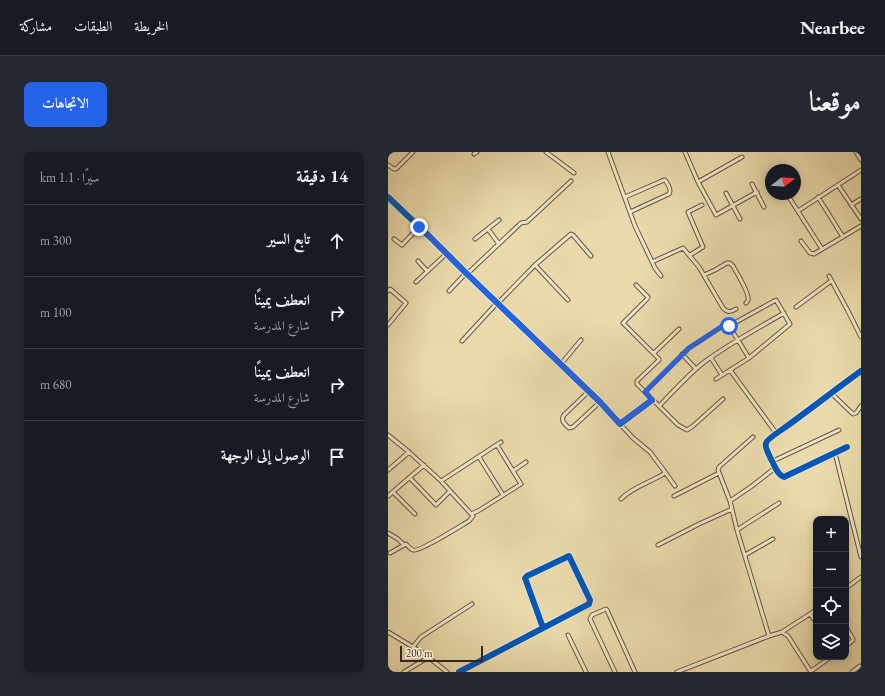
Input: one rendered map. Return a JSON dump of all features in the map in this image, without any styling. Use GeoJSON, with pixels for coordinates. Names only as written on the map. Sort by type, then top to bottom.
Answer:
{"type":"FeatureCollection","features":[{"type":"Feature","properties":{"kind":"street"},"geometry":{"type":"LineString","coordinates":[[388,165],[393,169],[396,169],[413,152]]}},
{"type":"Feature","properties":{"kind":"street"},"geometry":{"type":"LineString","coordinates":[[546,152],[574,173]]}},
{"type":"Feature","properties":{"kind":"street"},"geometry":{"type":"LineString","coordinates":[[608,152],[635,226],[655,268],[661,276]]}},
{"type":"Feature","properties":{"kind":"street"},"geometry":{"type":"LineString","coordinates":[[685,152],[698,182],[716,215],[757,192]]}},
{"type":"Feature","properties":{"kind":"street"},"geometry":{"type":"LineString","coordinates":[[856,152],[861,160]]}},
{"type":"Feature","properties":{"kind":"street"},"geometry":{"type":"LineString","coordinates":[[698,182],[742,157]]}},
{"type":"Feature","properties":{"kind":"street"},"geometry":{"type":"LineString","coordinates":[[798,211],[861,170]]}},
{"type":"Feature","properties":{"kind":"street"},"geometry":{"type":"LineString","coordinates":[[625,197],[664,180],[667,182],[669,187],[669,194],[630,212]]}},
{"type":"Feature","properties":{"kind":"street"},"geometry":{"type":"LineString","coordinates":[[449,291],[521,224],[527,222],[571,181]]}},
{"type":"Feature","properties":{"kind":"street"},"geometry":{"type":"LineString","coordinates":[[752,184],[764,207]]}},
{"type":"Feature","properties":{"kind":"street"},"geometry":{"type":"LineString","coordinates":[[838,185],[861,219]]}},
{"type":"Feature","properties":{"kind":"street"},"geometry":{"type":"LineString","coordinates":[[726,193],[740,219]]}},
{"type":"Feature","properties":{"kind":"street"},"geometry":{"type":"LineString","coordinates":[[388,197],[600,402],[633,438],[650,452],[675,486]]}},
{"type":"Feature","properties":{"kind":"street"},"geometry":{"type":"LineString","coordinates":[[818,197],[843,237]]}},
{"type":"Feature","properties":{"kind":"street"},"geometry":{"type":"LineString","coordinates":[[851,205],[861,198]]}},
{"type":"Feature","properties":{"kind":"street"},"geometry":{"type":"LineString","coordinates":[[791,200],[822,249]]}},
{"type":"Feature","properties":{"kind":"street"},"geometry":{"type":"LineString","coordinates":[[690,255],[703,247],[703,245],[688,212],[702,205]]}},
{"type":"Feature","properties":{"kind":"street"},"geometry":{"type":"LineString","coordinates":[[475,239],[499,220]]}},
{"type":"Feature","properties":{"kind":"street"},"geometry":{"type":"LineString","coordinates":[[801,241],[811,254],[814,254],[861,226]]}},
{"type":"Feature","properties":{"kind":"street"},"geometry":{"type":"LineString","coordinates":[[394,239],[402,245],[419,227]]}},
{"type":"Feature","properties":{"kind":"street"},"geometry":{"type":"LineString","coordinates":[[488,229],[499,244]]}},
{"type":"Feature","properties":{"kind":"street"},"geometry":{"type":"LineString","coordinates":[[462,341],[535,265],[571,234],[591,256]]}},
{"type":"Feature","properties":{"kind":"street"},"geometry":{"type":"LineString","coordinates":[[652,262],[681,248],[685,250],[704,275],[723,308],[727,312],[736,309]]}},
{"type":"Feature","properties":{"kind":"street"},"geometry":{"type":"LineString","coordinates":[[416,282],[446,254]]}},
{"type":"Feature","properties":{"kind":"street"},"geometry":{"type":"LineString","coordinates":[[418,261],[427,272]]}},
{"type":"Feature","properties":{"kind":"street"},"geometry":{"type":"LineString","coordinates":[[704,275],[727,263],[730,263],[746,291],[748,298],[746,303]]}},
{"type":"Feature","properties":{"kind":"street"},"geometry":{"type":"LineString","coordinates":[[535,265],[568,300]]}},
{"type":"Feature","properties":{"kind":"street"},"geometry":{"type":"LineString","coordinates":[[829,276],[861,336]]}},
{"type":"Feature","properties":{"kind":"street"},"geometry":{"type":"LineString","coordinates":[[796,307],[831,281]]}},
{"type":"Feature","properties":{"kind":"street"},"geometry":{"type":"LineString","coordinates":[[636,285],[648,296],[647,299],[623,323],[658,357],[659,360],[636,383],[678,425],[687,430],[723,398]]}},
{"type":"Feature","properties":{"kind":"street"},"geometry":{"type":"LineString","coordinates":[[388,291],[390,289],[406,303],[388,325]]}},
{"type":"Feature","properties":{"kind":"street"},"geometry":{"type":"LineString","coordinates":[[645,392],[682,354],[695,344],[724,325],[728,324],[729,326],[774,300],[777,301],[790,322],[789,326],[749,358],[716,379]]}},
{"type":"Feature","properties":{"kind":"street"},"geometry":{"type":"LineString","coordinates":[[659,406],[696,369],[738,340],[784,313]]}},
{"type":"Feature","properties":{"kind":"street"},"geometry":{"type":"LineString","coordinates":[[729,326],[749,358]]}},
{"type":"Feature","properties":{"kind":"street"},"geometry":{"type":"LineString","coordinates":[[654,353],[679,329]]}},
{"type":"Feature","properties":{"kind":"street"},"geometry":{"type":"LineString","coordinates":[[560,364],[581,340]]}},
{"type":"Feature","properties":{"kind":"street"},"geometry":{"type":"LineString","coordinates":[[682,354],[696,369]]}},
{"type":"Feature","properties":{"kind":"street"},"geometry":{"type":"LineString","coordinates":[[711,358],[722,375]]}},
{"type":"Feature","properties":{"kind":"street"},"geometry":{"type":"LineString","coordinates":[[730,370],[776,433]]}},
{"type":"Feature","properties":{"kind":"street"},"geometry":{"type":"LineString","coordinates":[[847,447],[784,477],[779,475],[765,444],[776,433],[861,371]]}},
{"type":"Feature","properties":{"kind":"street"},"geometry":{"type":"LineString","coordinates":[[589,392],[562,418],[562,421],[569,428],[600,402]]}},
{"type":"Feature","properties":{"kind":"street"},"geometry":{"type":"LineString","coordinates":[[831,393],[854,414],[861,406]]}},
{"type":"Feature","properties":{"kind":"street"},"geometry":{"type":"LineString","coordinates":[[620,424],[652,400]]}},
{"type":"Feature","properties":{"kind":"street"},"geometry":{"type":"LineString","coordinates":[[773,461],[839,430]]}},
{"type":"Feature","properties":{"kind":"street"},"geometry":{"type":"LineString","coordinates":[[388,435],[441,481],[471,514],[472,518],[414,551],[408,545],[404,545],[388,533]]}},
{"type":"Feature","properties":{"kind":"street"},"geometry":{"type":"LineString","coordinates":[[753,437],[718,468],[730,501],[737,530],[769,636]]}},
{"type":"Feature","properties":{"kind":"street"},"geometry":{"type":"LineString","coordinates":[[441,481],[502,442]]}},
{"type":"Feature","properties":{"kind":"street"},"geometry":{"type":"LineString","coordinates":[[471,514],[521,484],[497,445]]}},
{"type":"Feature","properties":{"kind":"street"},"geometry":{"type":"LineString","coordinates":[[388,470],[409,452]]}},
{"type":"Feature","properties":{"kind":"street"},"geometry":{"type":"LineString","coordinates":[[836,453],[861,557]]}},
{"type":"Feature","properties":{"kind":"street"},"geometry":{"type":"LineString","coordinates":[[479,456],[503,495]]}},
{"type":"Feature","properties":{"kind":"street"},"geometry":{"type":"LineString","coordinates":[[513,471],[526,462]]}},
{"type":"Feature","properties":{"kind":"street"},"geometry":{"type":"LineString","coordinates":[[388,496],[424,465]]}},
{"type":"Feature","properties":{"kind":"street"},"geometry":{"type":"LineString","coordinates":[[730,501],[775,468]]}},
{"type":"Feature","properties":{"kind":"street"},"geometry":{"type":"LineString","coordinates":[[621,499],[626,494],[665,473]]}},
{"type":"Feature","properties":{"kind":"street"},"geometry":{"type":"LineString","coordinates":[[674,496],[719,473]]}},
{"type":"Feature","properties":{"kind":"street"},"geometry":{"type":"LineString","coordinates":[[410,478],[436,505],[450,491]]}},
{"type":"Feature","properties":{"kind":"street"},"geometry":{"type":"LineString","coordinates":[[393,492],[415,514]]}},
{"type":"Feature","properties":{"kind":"street"},"geometry":{"type":"LineString","coordinates":[[737,530],[779,503]]}},
{"type":"Feature","properties":{"kind":"street"},"geometry":{"type":"LineString","coordinates":[[658,545],[732,509]]}},
{"type":"Feature","properties":{"kind":"street"},"geometry":{"type":"LineString","coordinates":[[745,555],[773,539]]}},
{"type":"Feature","properties":{"kind":"street"},"geometry":{"type":"LineString","coordinates":[[390,553],[404,545]]}},
{"type":"Feature","properties":{"kind":"street"},"geometry":{"type":"LineString","coordinates":[[459,672],[545,627],[588,604],[590,600],[569,556],[525,578],[542,625],[545,627]]}},
{"type":"Feature","properties":{"kind":"street"},"geometry":{"type":"LineString","coordinates":[[849,586],[861,577]]}},
{"type":"Feature","properties":{"kind":"street"},"geometry":{"type":"LineString","coordinates":[[414,647],[421,637],[472,604]]}},
{"type":"Feature","properties":{"kind":"street"},"geometry":{"type":"LineString","coordinates":[[615,672],[590,619],[592,615],[606,609],[635,672]]}},
{"type":"Feature","properties":{"kind":"street"},"geometry":{"type":"LineString","coordinates":[[677,672],[782,632],[813,612]]}},
{"type":"Feature","properties":{"kind":"street"},"geometry":{"type":"LineString","coordinates":[[810,614],[813,618]]}},
{"type":"Feature","properties":{"kind":"street"},"geometry":{"type":"LineString","coordinates":[[388,632],[414,647],[446,672]]}},
{"type":"Feature","properties":{"kind":"street"},"geometry":{"type":"LineString","coordinates":[[782,632],[788,636],[811,672],[827,660]]}},
{"type":"Feature","properties":{"kind":"street"},"geometry":{"type":"LineString","coordinates":[[849,632],[853,640],[849,643]]}},
{"type":"Feature","properties":{"kind":"street"},"geometry":{"type":"LineString","coordinates":[[568,635],[586,672]]}},
{"type":"Feature","properties":{"kind":"street"},"geometry":{"type":"LineString","coordinates":[[404,672],[429,658]]}},
{"type":"Feature","properties":{"kind":"street"},"geometry":{"type":"LineString","coordinates":[[852,672],[860,666],[861,667]]}},
{"type":"Feature","properties":{"kind":"street"},"geometry":{"type":"LineString","coordinates":[[687,668],[690,672]]}},
{"type":"Feature","properties":{"kind":"cycle path"},"geometry":{"type":"LineString","coordinates":[[388,197],[600,402],[620,424],[652,400]]}},
{"type":"Feature","properties":{"kind":"cycle path"},"geometry":{"type":"LineString","coordinates":[[847,447],[784,477],[776,470],[766,448],[766,443],[861,371]]}},
{"type":"Feature","properties":{"kind":"cycle path"},"geometry":{"type":"LineString","coordinates":[[459,672],[589,604],[590,600],[569,556],[525,578],[542,625],[545,627]]}},
{"type":"Feature","properties":{"kind":"route"},"geometry":{"type":"LineString","coordinates":[[419,227],[600,402],[620,424],[652,400],[645,392],[682,354],[724,325],[728,324],[729,326]]}}]}
